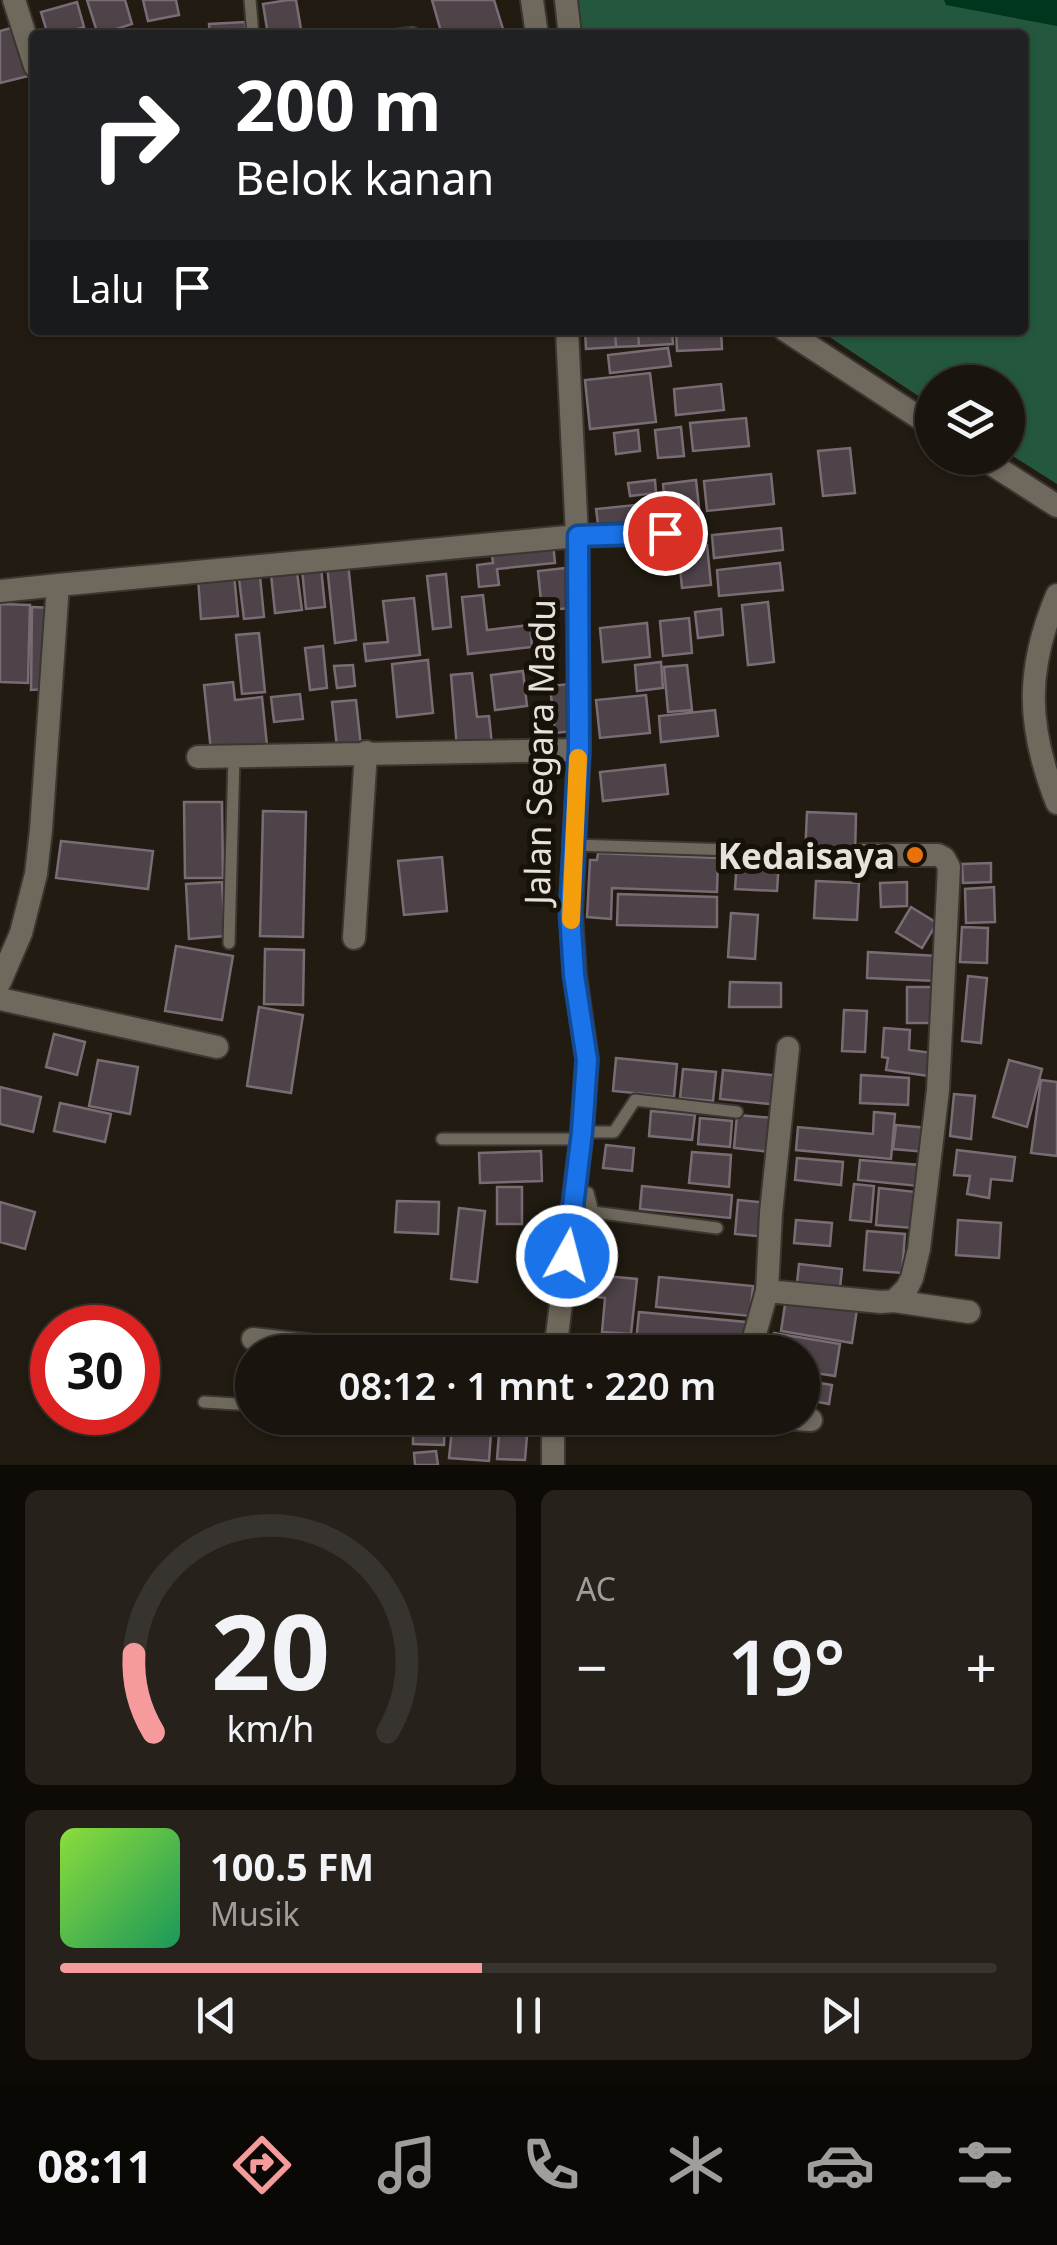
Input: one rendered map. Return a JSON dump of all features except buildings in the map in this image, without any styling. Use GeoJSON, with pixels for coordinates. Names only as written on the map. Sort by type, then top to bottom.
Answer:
{"type":"FeatureCollection","features":[{"type":"Feature","properties":{"kind":"street"},"geometry":{"type":"LineString","coordinates":[[14,0],[30,50]]}},
{"type":"Feature","properties":{"kind":"street"},"geometry":{"type":"LineString","coordinates":[[532,0],[536,30]]}},
{"type":"Feature","properties":{"kind":"street"},"geometry":{"type":"LineString","coordinates":[[566,0],[569,30]]}},
{"type":"Feature","properties":{"kind":"street","name":"Jalan Segara Madu"},"geometry":{"type":"LineString","coordinates":[[556,1335],[582,1136],[587,1060],[570,913],[579,750],[578,536],[567,335]]}},
{"type":"Feature","properties":{"kind":"street"},"geometry":{"type":"LineString","coordinates":[[792,335],[915,415]]}},
{"type":"Feature","properties":{"kind":"street"},"geometry":{"type":"LineString","coordinates":[[1009,475],[1057,506]]}},
{"type":"Feature","properties":{"kind":"street"},"geometry":{"type":"LineString","coordinates":[[0,592],[578,536],[665,533]]}},
{"type":"Feature","properties":{"kind":"street"},"geometry":{"type":"LineString","coordinates":[[0,982],[21,933],[36,874],[58,585]]}},
{"type":"Feature","properties":{"kind":"street"},"geometry":{"type":"LineString","coordinates":[[1057,596],[1034,665],[1034,726],[1044,772],[1057,803]]}},
{"type":"Feature","properties":{"kind":"street"},"geometry":{"type":"LineString","coordinates":[[198,757],[579,750]]}},
{"type":"Feature","properties":{"kind":"street"},"geometry":{"type":"LineString","coordinates":[[354,938],[366,752]]}},
{"type":"Feature","properties":{"kind":"street"},"geometry":{"type":"LineString","coordinates":[[864,855],[938,855],[946,862],[950,879],[938,1090],[919,1248],[907,1288],[894,1301]]}},
{"type":"Feature","properties":{"kind":"street"},"geometry":{"type":"LineString","coordinates":[[0,999],[217,1048]]}},
{"type":"Feature","properties":{"kind":"street"},"geometry":{"type":"LineString","coordinates":[[755,1335],[767,1291],[788,1048]]}},
{"type":"Feature","properties":{"kind":"street"},"geometry":{"type":"LineString","coordinates":[[767,1291],[872,1303],[894,1301],[970,1312]]}},
{"type":"Feature","properties":{"kind":"street"},"geometry":{"type":"LineString","coordinates":[[553,1435],[553,1465]]}},
{"type":"Feature","properties":{"kind":"lane"},"geometry":{"type":"LineString","coordinates":[[250,0],[253,30]]}},
{"type":"Feature","properties":{"kind":"lane"},"geometry":{"type":"LineString","coordinates":[[229,943],[234,756]]}},
{"type":"Feature","properties":{"kind":"lane"},"geometry":{"type":"LineString","coordinates":[[573,845],[734,850]]}},
{"type":"Feature","properties":{"kind":"lane"},"geometry":{"type":"LineString","coordinates":[[442,1139],[614,1132],[635,1100],[737,1112]]}},
{"type":"Feature","properties":{"kind":"lane"},"geometry":{"type":"LineString","coordinates":[[575,1191],[588,1193],[593,1212],[717,1228]]}},
{"type":"Feature","properties":{"kind":"lane"},"geometry":{"type":"LineString","coordinates":[[204,1402],[235,1403]]}},
{"type":"Feature","properties":{"kind":"green space"},"geometry":{"type":"Polygon","coordinates":[[[573,0],[944,0],[946,5],[1057,26],[1057,484],[1025,464],[1025,365],[915,365],[915,394],[827,335],[1028,335],[1028,30],[578,30],[573,0]]]}},
{"type":"Feature","properties":{"kind":"green space"},"geometry":{"type":"Polygon","coordinates":[[[944,0],[1057,0],[1057,26],[946,5],[944,0]]]}},
{"type":"Feature","properties":{"kind":"slow traffic"},"geometry":{"type":"LineString","coordinates":[[571,920],[578,758]]}},
{"type":"Feature","properties":{"kind":"place","name":"Kedaisaya"},"geometry":{"type":"Point","coordinates":[915,855]}},
{"type":"Feature","properties":{"kind":"route"},"geometry":{"type":"LineString","coordinates":[[567,1256],[587,1060],[574,975],[570,913],[579,750],[578,536],[665,533]]}}]}
